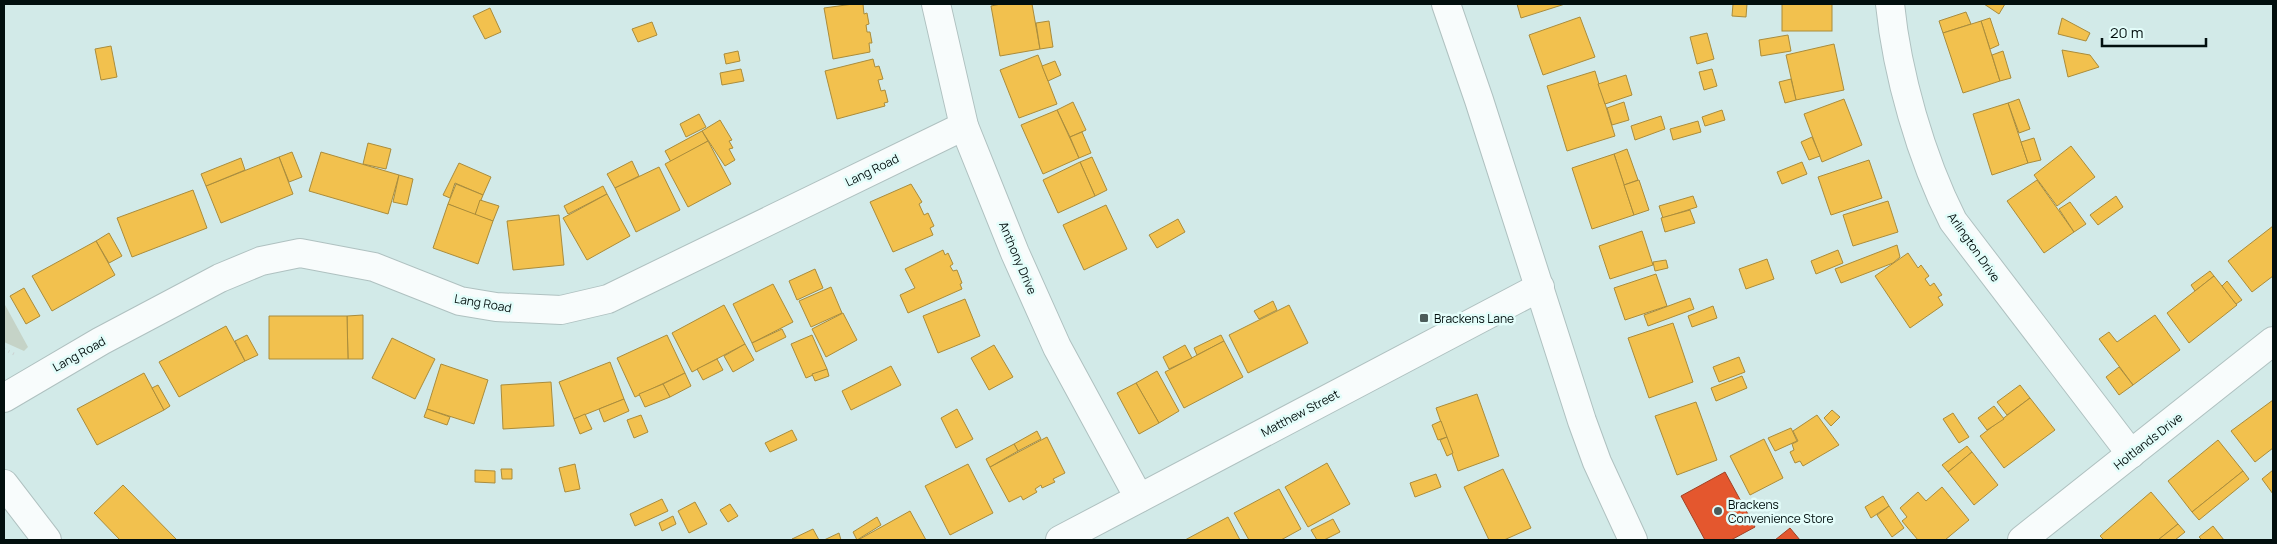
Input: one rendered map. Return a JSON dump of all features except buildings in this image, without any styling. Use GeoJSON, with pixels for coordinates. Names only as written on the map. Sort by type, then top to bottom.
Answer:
{"type":"FeatureCollection","features":[{"type":"Feature","properties":{"kind":"street","name":"Anthony Drive"},"geometry":{"type":"LineString","coordinates":[[936,4],[964,126],[1015,253],[1057,347],[1139,498]]}},
{"type":"Feature","properties":{"kind":"street"},"geometry":{"type":"LineString","coordinates":[[1446,4],[1597,462],[1634,540]]}},
{"type":"Feature","properties":{"kind":"street","name":"Arlington Drive"},"geometry":{"type":"LineString","coordinates":[[1890,4],[1898,59],[1926,161],[1953,221],[2131,454]]}},
{"type":"Feature","properties":{"kind":"street","name":"Lang Road"},"geometry":{"type":"LineString","coordinates":[[4,398],[101,341],[220,278],[261,261],[300,253],[374,267],[460,301],[496,307],[561,310],[608,299],[964,126]]}},
{"type":"Feature","properties":{"kind":"street","name":"Matthew Street"},"geometry":{"type":"LineString","coordinates":[[1060,540],[1540,287]]}},
{"type":"Feature","properties":{"kind":"street","name":"Holtlands Drive"},"geometry":{"type":"LineString","coordinates":[[2022,540],[2273,341]]}},
{"type":"Feature","properties":{"kind":"street"},"geometry":{"type":"LineString","coordinates":[[4,484],[47,540]]}},
{"type":"Feature","properties":{"kind":"green space"},"geometry":{"type":"Polygon","coordinates":[[[4,303],[28,347],[24,351],[4,342],[4,303]]]}},
{"type":"Feature","properties":{"kind":"place","name":"Brackens Lane"},"geometry":{"type":"Point","coordinates":[1424,318]}},
{"type":"Feature","properties":{"kind":"place","name":"Brackens Convenience Store"},"geometry":{"type":"Point","coordinates":[1718,511]}}]}
